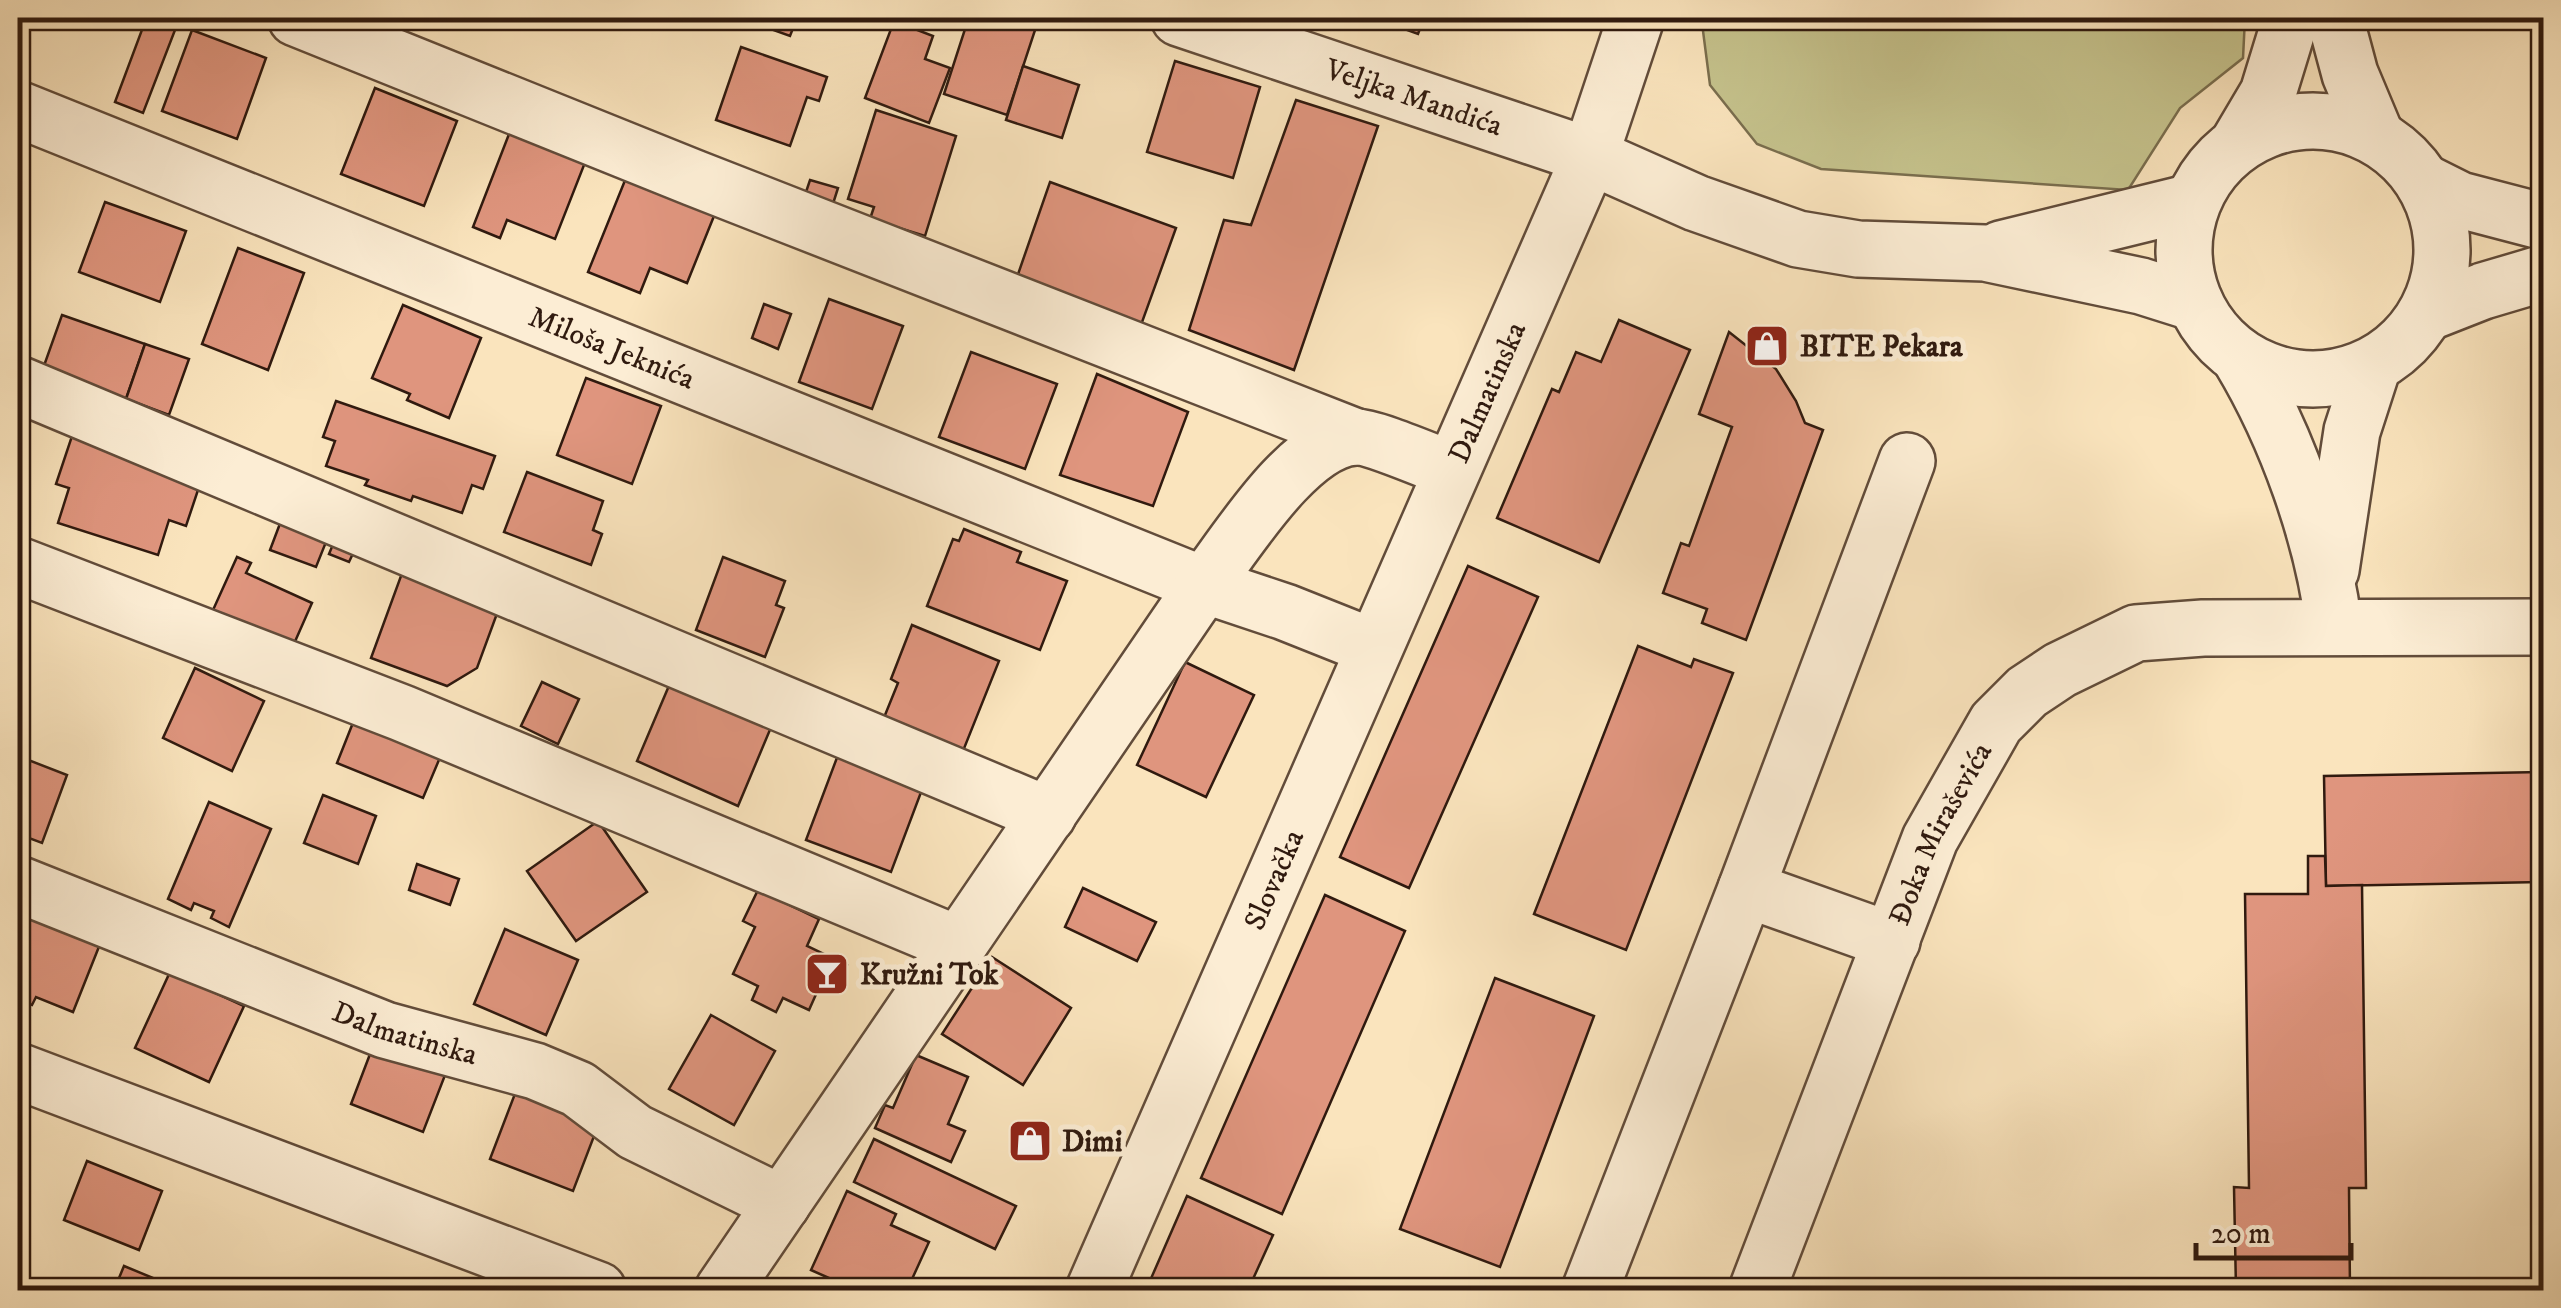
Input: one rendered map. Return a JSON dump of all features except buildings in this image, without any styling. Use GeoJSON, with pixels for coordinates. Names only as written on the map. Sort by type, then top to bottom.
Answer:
{"type":"FeatureCollection","features":[{"type":"Feature","properties":{"kind":"street","name":"Dalmatinska"},"geometry":{"type":"LineString","coordinates":[[296,18],[1356,437],[1450,468],[1590,156],[1636,18]]}},
{"type":"Feature","properties":{"kind":"street","name":"Veljka Mandića"},"geometry":{"type":"LineString","coordinates":[[1178,18],[1590,156],[1696,203],[1798,240],[1843,248],[1985,253]]}},
{"type":"Feature","properties":{"kind":"street"},"geometry":{"type":"LineString","coordinates":[[2291,18],[2268,93],[2239,142],[2212,168],[2192,202],[2184,235],[2185,269],[2195,303],[2214,334],[2240,358],[2286,446],[2331,605]]}},
{"type":"Feature","properties":{"kind":"street"},"geometry":{"type":"LineString","coordinates":[[2336,18],[2350,74],[2376,136]]}},
{"type":"Feature","properties":{"kind":"street","name":"Miloša Jeknića"},"geometry":{"type":"LineString","coordinates":[[18,110],[1204,585]]}},
{"type":"Feature","properties":{"kind":"street"},"geometry":{"type":"LineString","coordinates":[[2239,142],[2281,124],[2311,119],[2345,124],[2376,136],[2403,156],[2424,182],[2438,212],[2443,244],[2440,276],[2427,313],[2404,344],[2373,366],[2342,379],[2307,380],[2272,373],[2240,358]]}},
{"type":"Feature","properties":{"kind":"street"},"geometry":{"type":"LineString","coordinates":[[2424,182],[2460,200],[2544,222]]}},
{"type":"Feature","properties":{"kind":"street"},"geometry":{"type":"LineString","coordinates":[[1985,253],[2192,202]]}},
{"type":"Feature","properties":{"kind":"street"},"geometry":{"type":"LineString","coordinates":[[1985,253],[2141,286],[2195,303]]}},
{"type":"Feature","properties":{"kind":"street"},"geometry":{"type":"LineString","coordinates":[[2427,313],[2544,273]]}},
{"type":"Feature","properties":{"kind":"street"},"geometry":{"type":"LineString","coordinates":[[2331,605],[2352,431],[2373,366]]}},
{"type":"Feature","properties":{"kind":"street"},"geometry":{"type":"LineString","coordinates":[[18,384],[1048,814]]}},
{"type":"Feature","properties":{"kind":"street"},"geometry":{"type":"LineString","coordinates":[[723,1290],[1204,585],[1286,478],[1316,451],[1356,437]]}},
{"type":"Feature","properties":{"kind":"street"},"geometry":{"type":"LineString","coordinates":[[1590,1290],[1907,460]]}},
{"type":"Feature","properties":{"kind":"street","name":"Slovačka"},"geometry":{"type":"LineString","coordinates":[[1094,1290],[1450,468]]}},
{"type":"Feature","properties":{"kind":"street"},"geometry":{"type":"LineString","coordinates":[[18,565],[420,721],[957,944]]}},
{"type":"Feature","properties":{"kind":"street"},"geometry":{"type":"LineString","coordinates":[[1204,585],[1373,647]]}},
{"type":"Feature","properties":{"kind":"street","name":"Đoka Miraševića"},"geometry":{"type":"LineString","coordinates":[[1758,1290],[1930,839],[1996,723],[2028,692],[2060,670],[2136,633],[2203,628],[2331,605],[2544,627]]}},
{"type":"Feature","properties":{"kind":"street","name":"Dalmatinska"},"geometry":{"type":"LineString","coordinates":[[18,884],[386,1030],[564,1083],[592,1097],[635,1132],[782,1204]]}},
{"type":"Feature","properties":{"kind":"street"},"geometry":{"type":"LineString","coordinates":[[1746,889],[1892,941]]}},
{"type":"Feature","properties":{"kind":"street"},"geometry":{"type":"LineString","coordinates":[[18,1070],[598,1290]]}},
{"type":"Feature","properties":{"kind":"shaded area"},"geometry":{"type":"Polygon","coordinates":[[[1708,18],[2245,18],[2243,58],[2180,108],[2128,190],[1821,169],[1757,144],[1710,85],[1703,31],[1708,18]]]}},
{"type":"Feature","properties":{"kind":"place","name":"BITE Pekara"},"geometry":{"type":"Point","coordinates":[1767,346]}},
{"type":"Feature","properties":{"kind":"place","name":"Kružni Tok"},"geometry":{"type":"Point","coordinates":[827,974]}},
{"type":"Feature","properties":{"kind":"place","name":"Dimi"},"geometry":{"type":"Point","coordinates":[1030,1141]}}]}
